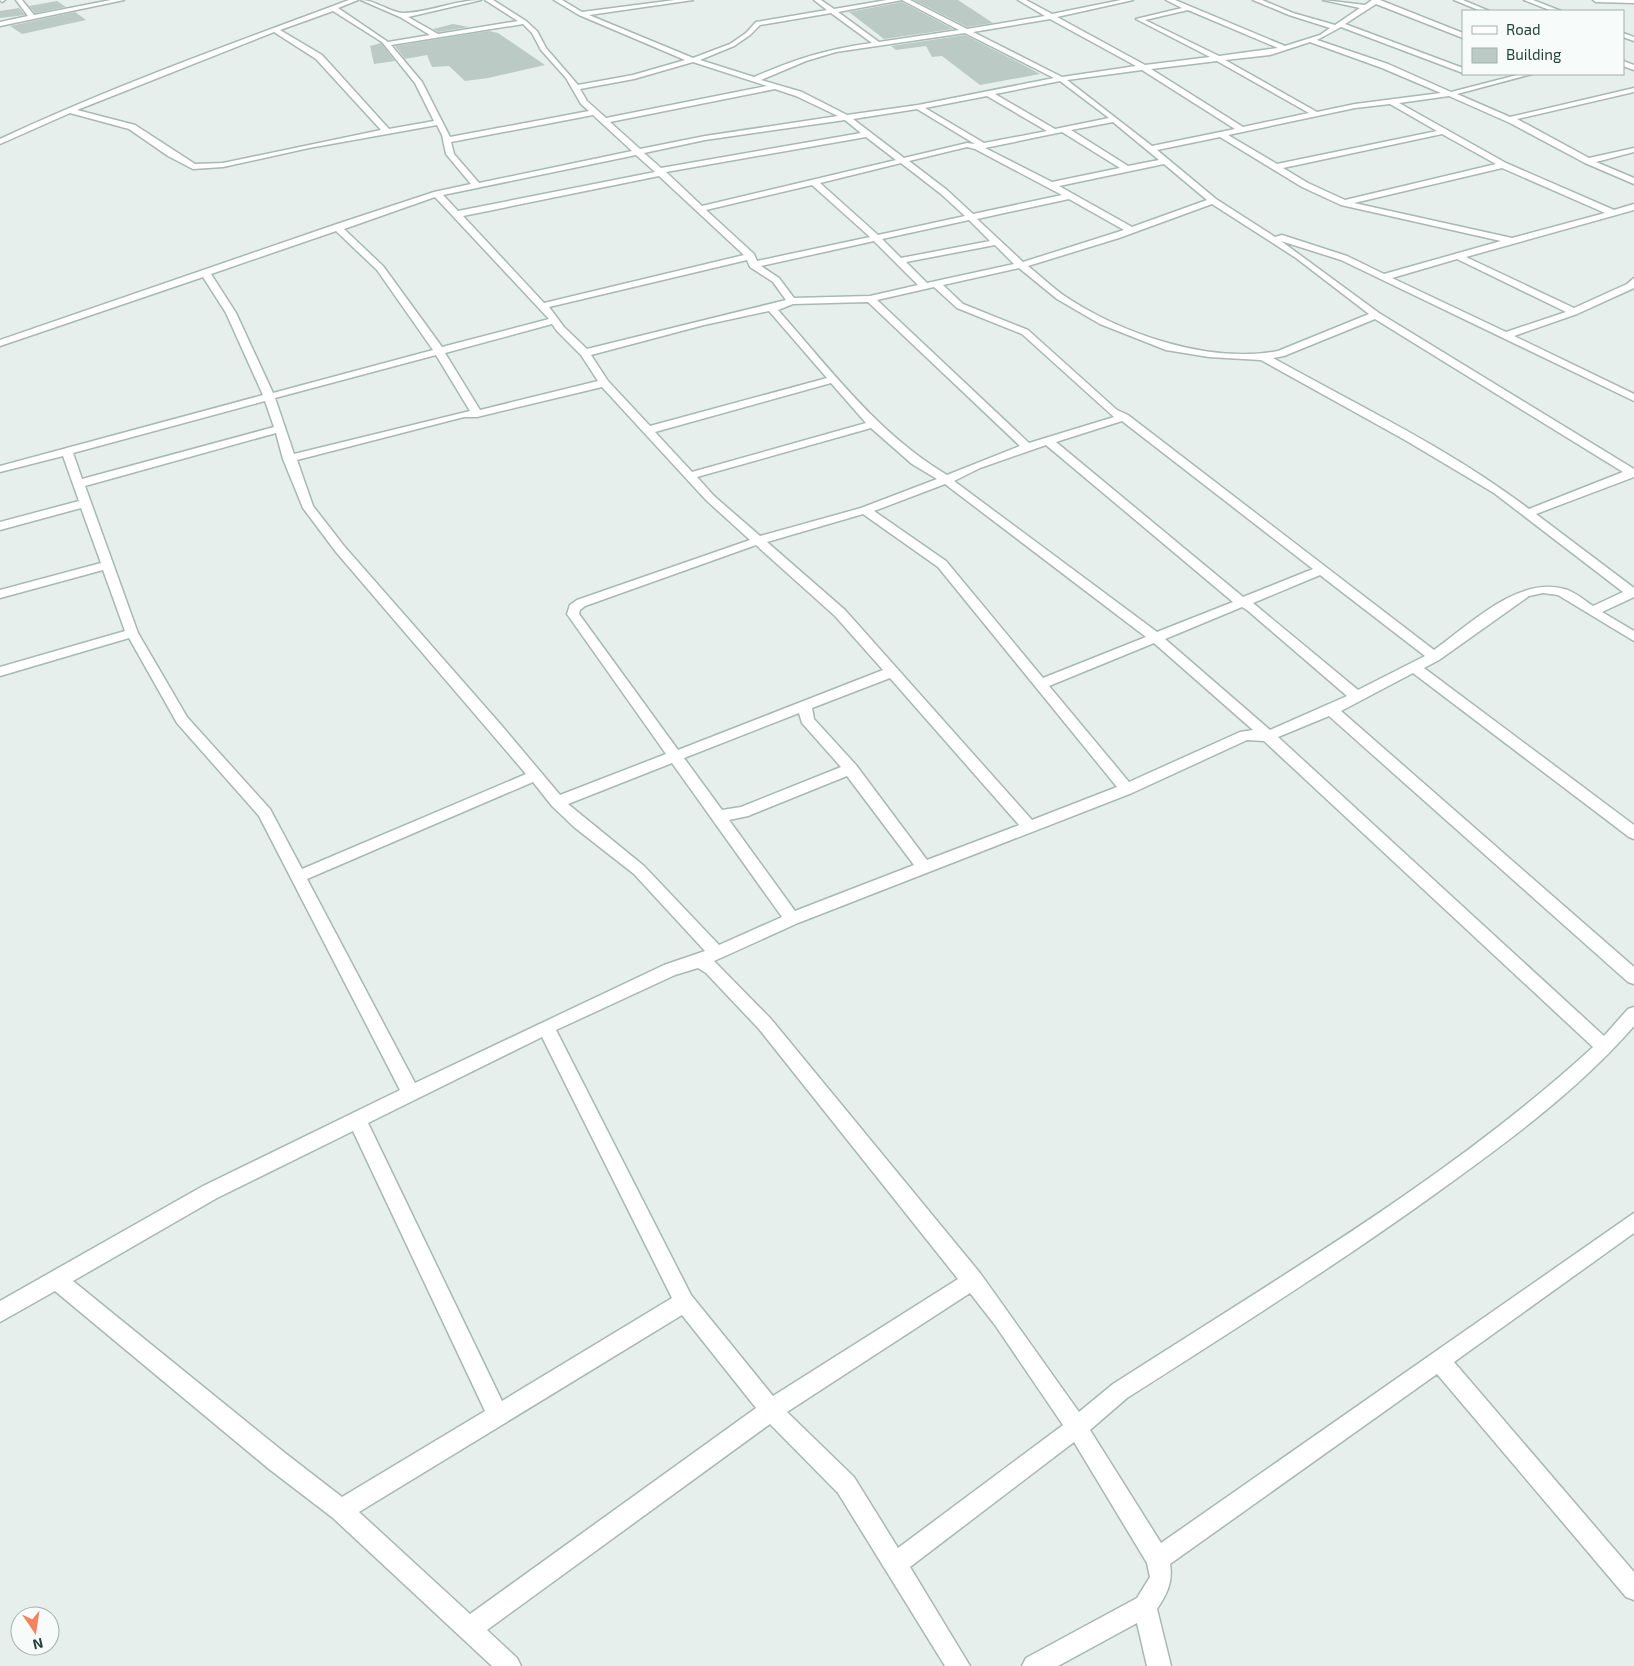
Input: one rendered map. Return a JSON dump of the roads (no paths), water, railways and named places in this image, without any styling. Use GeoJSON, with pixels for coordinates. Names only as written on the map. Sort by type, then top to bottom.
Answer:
{"type":"FeatureCollection","features":[{"type":"Feature","properties":{"kind":"street"},"geometry":{"type":"LineString","coordinates":[[19,0],[33,18]]}},
{"type":"Feature","properties":{"kind":"street"},"geometry":{"type":"LineString","coordinates":[[0,24],[121,0]]}},
{"type":"Feature","properties":{"kind":"street"},"geometry":{"type":"LineString","coordinates":[[0,142],[68,110],[158,73],[355,0]]}},
{"type":"Feature","properties":{"kind":"street"},"geometry":{"type":"LineString","coordinates":[[364,0],[402,16],[437,36]]}},
{"type":"Feature","properties":{"kind":"street"},"geometry":{"type":"LineString","coordinates":[[402,16],[478,0]]}},
{"type":"Feature","properties":{"kind":"street"},"geometry":{"type":"LineString","coordinates":[[488,0],[524,22],[535,32],[543,49],[564,70],[584,102],[701,209],[752,260],[776,280],[791,301]]}},
{"type":"Feature","properties":{"kind":"street"},"geometry":{"type":"LineString","coordinates":[[557,0],[581,14],[644,42],[799,94],[847,118],[973,217],[1021,265],[1060,297],[1103,322],[1170,348],[1209,354],[1263,357],[1280,354],[1376,315]]}},
{"type":"Feature","properties":{"kind":"street"},"geometry":{"type":"LineString","coordinates":[[644,0],[650,6]]}},
{"type":"Feature","properties":{"kind":"street"},"geometry":{"type":"LineString","coordinates":[[581,14],[690,0]]}},
{"type":"Feature","properties":{"kind":"street"},"geometry":{"type":"LineString","coordinates":[[816,0],[876,42]]}},
{"type":"Feature","properties":{"kind":"street"},"geometry":{"type":"LineString","coordinates":[[575,88],[634,78],[693,60],[732,45],[748,34],[758,23],[899,0]]}},
{"type":"Feature","properties":{"kind":"street"},"geometry":{"type":"LineString","coordinates":[[905,0],[968,30],[1061,79],[1115,118],[1213,201],[1299,256],[1376,315],[1634,473]]}},
{"type":"Feature","properties":{"kind":"street"},"geometry":{"type":"LineString","coordinates":[[1021,0],[1142,67],[1240,129]]}},
{"type":"Feature","properties":{"kind":"street"},"geometry":{"type":"LineString","coordinates":[[754,80],[803,60],[835,50],[876,42],[1054,17],[1130,0]]}},
{"type":"Feature","properties":{"kind":"street"},"geometry":{"type":"LineString","coordinates":[[1169,0],[1286,49]]}},
{"type":"Feature","properties":{"kind":"street"},"geometry":{"type":"LineString","coordinates":[[1256,0],[1291,14],[1338,25],[1405,47],[1462,71]]}},
{"type":"Feature","properties":{"kind":"street"},"geometry":{"type":"LineString","coordinates":[[1326,0],[1364,7]]}},
{"type":"Feature","properties":{"kind":"street"},"geometry":{"type":"LineString","coordinates":[[0,343],[437,194],[638,150],[705,138],[918,107],[1061,79],[1286,49],[1322,36],[1376,0],[1462,36]]}},
{"type":"Feature","properties":{"kind":"street"},"geometry":{"type":"LineString","coordinates":[[1457,0],[1483,10]]}},
{"type":"Feature","properties":{"kind":"street"},"geometry":{"type":"LineString","coordinates":[[1527,0],[1555,10]]}},
{"type":"Feature","properties":{"kind":"street"},"geometry":{"type":"LineString","coordinates":[[1596,0],[1634,1]]}},
{"type":"Feature","properties":{"kind":"street"},"geometry":{"type":"LineString","coordinates":[[333,8],[372,32],[387,44],[418,82],[439,122],[447,140],[450,154],[476,185]]}},
{"type":"Feature","properties":{"kind":"street"},"geometry":{"type":"LineString","coordinates":[[1189,8],[1139,19],[1217,58],[1315,114]]}},
{"type":"Feature","properties":{"kind":"street"},"geometry":{"type":"LineString","coordinates":[[387,44],[524,22]]}},
{"type":"Feature","properties":{"kind":"street"},"geometry":{"type":"LineString","coordinates":[[275,30],[320,57],[387,132]]}},
{"type":"Feature","properties":{"kind":"street"},"geometry":{"type":"LineString","coordinates":[[1311,40],[1385,66],[1513,121],[1588,161],[1634,181]]}},
{"type":"Feature","properties":{"kind":"street"},"geometry":{"type":"LineString","coordinates":[[1151,149],[1315,114],[1390,101],[1450,94],[1525,75]]}},
{"type":"Feature","properties":{"kind":"street"},"geometry":{"type":"LineString","coordinates":[[1476,77],[1492,83]]}},
{"type":"Feature","properties":{"kind":"street"},"geometry":{"type":"LineString","coordinates":[[604,121],[775,86]]}},
{"type":"Feature","properties":{"kind":"street"},"geometry":{"type":"LineString","coordinates":[[1513,121],[1513,118],[1520,116],[1634,90]]}},
{"type":"Feature","properties":{"kind":"street"},"geometry":{"type":"LineString","coordinates":[[988,93],[1053,131]]}},
{"type":"Feature","properties":{"kind":"street"},"geometry":{"type":"LineString","coordinates":[[1390,101],[1442,132],[1504,165],[1613,213]]}},
{"type":"Feature","properties":{"kind":"street"},"geometry":{"type":"LineString","coordinates":[[918,107],[980,147],[1130,230]]}},
{"type":"Feature","properties":{"kind":"street"},"geometry":{"type":"LineString","coordinates":[[68,110],[132,127],[171,154],[194,166],[223,165],[439,122]]}},
{"type":"Feature","properties":{"kind":"street"},"geometry":{"type":"LineString","coordinates":[[447,140],[595,112]]}},
{"type":"Feature","properties":{"kind":"street"},"geometry":{"type":"LineString","coordinates":[[701,209],[815,183],[961,146],[980,147],[1115,118]]}},
{"type":"Feature","properties":{"kind":"street"},"geometry":{"type":"LineString","coordinates":[[1063,129],[1127,169]]}},
{"type":"Feature","properties":{"kind":"street"},"geometry":{"type":"LineString","coordinates":[[1275,167],[1442,132]]}},
{"type":"Feature","properties":{"kind":"street"},"geometry":{"type":"LineString","coordinates":[[458,214],[661,172],[868,134]]}},
{"type":"Feature","properties":{"kind":"street"},"geometry":{"type":"LineString","coordinates":[[1221,134],[1305,185],[1344,203],[1511,241]]}},
{"type":"Feature","properties":{"kind":"street"},"geometry":{"type":"LineString","coordinates":[[1588,161],[1634,150]]}},
{"type":"Feature","properties":{"kind":"street"},"geometry":{"type":"LineString","coordinates":[[1051,185],[1165,161]]}},
{"type":"Feature","properties":{"kind":"street"},"geometry":{"type":"LineString","coordinates":[[1344,203],[1504,165]]}},
{"type":"Feature","properties":{"kind":"street"},"geometry":{"type":"LineString","coordinates":[[815,183],[875,237],[899,262],[960,306],[1012,325],[1025,332],[1113,412],[1124,418],[1434,657]]}},
{"type":"Feature","properties":{"kind":"street"},"geometry":{"type":"LineString","coordinates":[[437,194],[458,214],[555,320],[560,330],[585,353],[604,383],[710,498],[840,612],[1028,826]]}},
{"type":"Feature","properties":{"kind":"street"},"geometry":{"type":"LineString","coordinates":[[542,306],[752,260],[875,237],[1070,196]]}},
{"type":"Feature","properties":{"kind":"street"},"geometry":{"type":"LineString","coordinates":[[585,353],[703,322],[786,305],[791,301],[870,299],[1021,265],[1213,201]]}},
{"type":"Feature","properties":{"kind":"street"},"geometry":{"type":"LineString","coordinates":[[1384,276],[1634,208]]}},
{"type":"Feature","properties":{"kind":"street"},"geometry":{"type":"LineString","coordinates":[[337,227],[380,268],[439,351],[477,414]]}},
{"type":"Feature","properties":{"kind":"street"},"geometry":{"type":"LineString","coordinates":[[1258,231],[1344,258],[1507,335],[1634,398]]}},
{"type":"Feature","properties":{"kind":"street"},"geometry":{"type":"LineString","coordinates":[[899,262],[998,242]]}},
{"type":"Feature","properties":{"kind":"street"},"geometry":{"type":"LineString","coordinates":[[1457,256],[1574,312]]}},
{"type":"Feature","properties":{"kind":"street"},"geometry":{"type":"LineString","coordinates":[[205,272],[231,313],[269,396],[289,459],[307,506],[497,728],[557,802],[579,823],[639,870],[680,911],[717,953]]}},
{"type":"Feature","properties":{"kind":"street"},"geometry":{"type":"LineString","coordinates":[[1507,335],[1574,312],[1631,286],[1634,281]]}},
{"type":"Feature","properties":{"kind":"street"},"geometry":{"type":"LineString","coordinates":[[870,299],[1027,447]]}},
{"type":"Feature","properties":{"kind":"street"},"geometry":{"type":"LineString","coordinates":[[771,308],[874,424],[916,462],[946,480],[1156,638],[1268,736],[1605,1047]]}},
{"type":"Feature","properties":{"kind":"street"},"geometry":{"type":"LineString","coordinates":[[0,469],[555,320]]}},
{"type":"Feature","properties":{"kind":"street"},"geometry":{"type":"LineString","coordinates":[[1263,357],[1409,438],[1498,491],[1633,592],[1593,611]]}},
{"type":"Feature","properties":{"kind":"street"},"geometry":{"type":"LineString","coordinates":[[648,430],[834,378]]}},
{"type":"Feature","properties":{"kind":"street"},"geometry":{"type":"LineString","coordinates":[[289,459],[464,414],[477,414],[604,383]]}},
{"type":"Feature","properties":{"kind":"street"},"geometry":{"type":"LineString","coordinates":[[792,919],[573,614],[574,608],[581,603],[760,540],[865,510],[1027,447],[1124,418]]}},
{"type":"Feature","properties":{"kind":"street"},"geometry":{"type":"LineString","coordinates":[[690,476],[874,424]]}},
{"type":"Feature","properties":{"kind":"street"},"geometry":{"type":"LineString","coordinates":[[78,484],[280,429]]}},
{"type":"Feature","properties":{"kind":"street"},"geometry":{"type":"LineString","coordinates":[[1048,440],[1357,697]]}},
{"type":"Feature","properties":{"kind":"street"},"geometry":{"type":"LineString","coordinates":[[67,452],[132,633],[182,720],[265,814],[300,876],[411,1094]]}},
{"type":"Feature","properties":{"kind":"street"},"geometry":{"type":"LineString","coordinates":[[1528,513],[1634,473]]}},
{"type":"Feature","properties":{"kind":"street"},"geometry":{"type":"LineString","coordinates":[[0,526],[86,503]]}},
{"type":"Feature","properties":{"kind":"street"},"geometry":{"type":"LineString","coordinates":[[865,510],[942,564],[1127,789]]}},
{"type":"Feature","properties":{"kind":"street"},"geometry":{"type":"LineString","coordinates":[[0,594],[108,565]]}},
{"type":"Feature","properties":{"kind":"street"},"geometry":{"type":"LineString","coordinates":[[1041,684],[1156,638],[1240,601],[1322,570]]}},
{"type":"Feature","properties":{"kind":"street"},"geometry":{"type":"LineString","coordinates":[[0,1312],[58,1281],[210,1192],[546,1027],[670,970],[699,961],[792,919],[1127,789],[1245,735],[1268,736],[1331,710],[1434,657],[1525,593],[1544,589],[1562,592],[1634,637]]}},
{"type":"Feature","properties":{"kind":"street"},"geometry":{"type":"LineString","coordinates":[[0,672],[132,633]]}},
{"type":"Feature","properties":{"kind":"street"},"geometry":{"type":"LineString","coordinates":[[1415,668],[1634,833]]}},
{"type":"Feature","properties":{"kind":"street"},"geometry":{"type":"LineString","coordinates":[[557,802],[892,672]]}},
{"type":"Feature","properties":{"kind":"street"},"geometry":{"type":"LineString","coordinates":[[804,706],[807,720],[851,769],[854,776],[924,867]]}},
{"type":"Feature","properties":{"kind":"street"},"geometry":{"type":"LineString","coordinates":[[1331,710],[1634,978]]}},
{"type":"Feature","properties":{"kind":"street"},"geometry":{"type":"LineString","coordinates":[[717,816],[744,812],[851,769]]}},
{"type":"Feature","properties":{"kind":"street"},"geometry":{"type":"LineString","coordinates":[[300,876],[534,776]]}},
{"type":"Feature","properties":{"kind":"street"},"geometry":{"type":"LineString","coordinates":[[699,961],[712,968],[765,1024],[973,1280],[1002,1318],[1077,1427],[1108,1481],[1158,1559],[1161,1577],[1157,1589],[1145,1606],[1034,1666]]}},
{"type":"Feature","properties":{"kind":"street"},"geometry":{"type":"LineString","coordinates":[[894,1565],[1077,1427],[1120,1391],[1381,1222],[1499,1138],[1563,1086],[1605,1047],[1634,1014]]}},
{"type":"Feature","properties":{"kind":"street"},"geometry":{"type":"LineString","coordinates":[[546,1027],[684,1302],[772,1410],[846,1485],[958,1666]]}},
{"type":"Feature","properties":{"kind":"street"},"geometry":{"type":"LineString","coordinates":[[357,1120],[498,1415]]}},
{"type":"Feature","properties":{"kind":"street"},"geometry":{"type":"LineString","coordinates":[[1158,1559],[1634,1222]]}},
{"type":"Feature","properties":{"kind":"street"},"geometry":{"type":"LineString","coordinates":[[469,1629],[772,1410],[973,1280]]}},
{"type":"Feature","properties":{"kind":"street"},"geometry":{"type":"LineString","coordinates":[[58,1281],[277,1461],[341,1510],[509,1666]]}},
{"type":"Feature","properties":{"kind":"street"},"geometry":{"type":"LineString","coordinates":[[341,1510],[684,1302]]}},
{"type":"Feature","properties":{"kind":"street"},"geometry":{"type":"LineString","coordinates":[[1439,1360],[1634,1589]]}},
{"type":"Feature","properties":{"kind":"street"},"geometry":{"type":"LineString","coordinates":[[1145,1606],[1152,1643],[1159,1666]]}}]}
